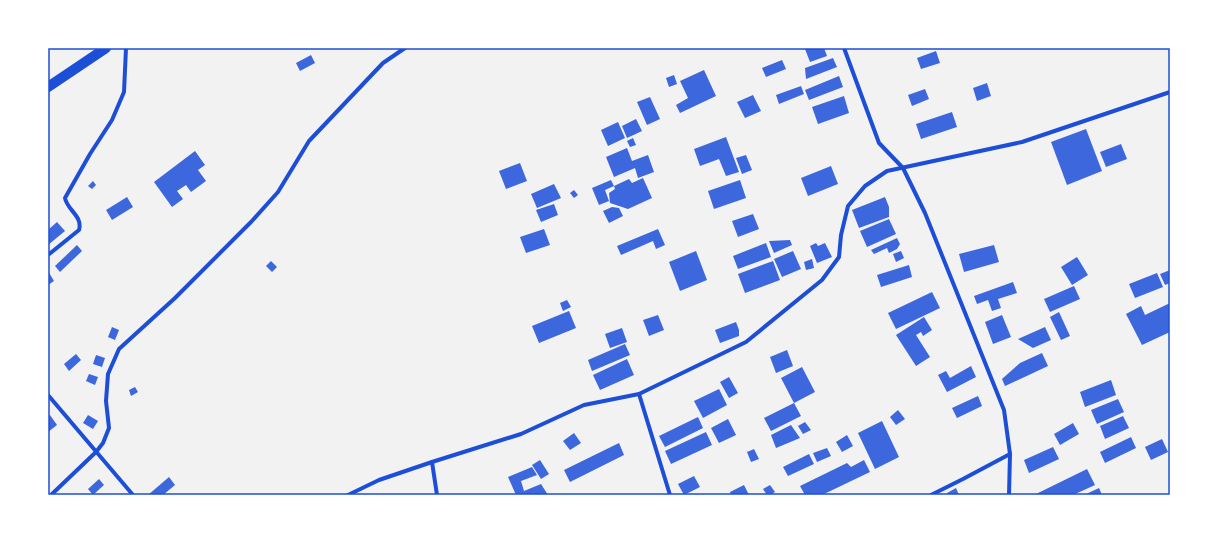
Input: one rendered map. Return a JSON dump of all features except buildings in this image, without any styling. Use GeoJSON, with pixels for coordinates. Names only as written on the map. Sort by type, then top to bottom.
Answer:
{"type":"FeatureCollection","features":[{"type":"Feature","properties":{"kind":"main road"},"geometry":{"type":"LineString","coordinates":[[48,87],[106,48]]}},
{"type":"Feature","properties":{"kind":"street"},"geometry":{"type":"LineString","coordinates":[[48,255],[80,230],[81,225],[79,220],[66,203],[65,198],[90,154],[112,120],[124,92],[126,48]]}},
{"type":"Feature","properties":{"kind":"street"},"geometry":{"type":"LineString","coordinates":[[51,495],[96,452],[103,443],[108,428],[106,401],[108,374],[119,348],[175,298],[251,222],[278,192],[310,141],[383,63],[405,48]]}},
{"type":"Feature","properties":{"kind":"street"},"geometry":{"type":"LineString","coordinates":[[844,48],[879,143],[903,168],[925,213],[1004,410],[1010,454],[1009,495]]}},
{"type":"Feature","properties":{"kind":"street"},"geometry":{"type":"LineString","coordinates":[[348,495],[379,480],[521,434],[584,405],[639,394],[746,342],[822,280],[838,257],[841,235],[848,206],[865,186],[887,171],[1022,142],[1170,92]]}},
{"type":"Feature","properties":{"kind":"street"},"geometry":{"type":"LineString","coordinates":[[639,394],[670,495]]}},
{"type":"Feature","properties":{"kind":"street"},"geometry":{"type":"LineString","coordinates":[[48,395],[132,495]]}},
{"type":"Feature","properties":{"kind":"street"},"geometry":{"type":"LineString","coordinates":[[931,495],[1010,454]]}},
{"type":"Feature","properties":{"kind":"street"},"geometry":{"type":"LineString","coordinates":[[432,462],[437,495]]}}]}
